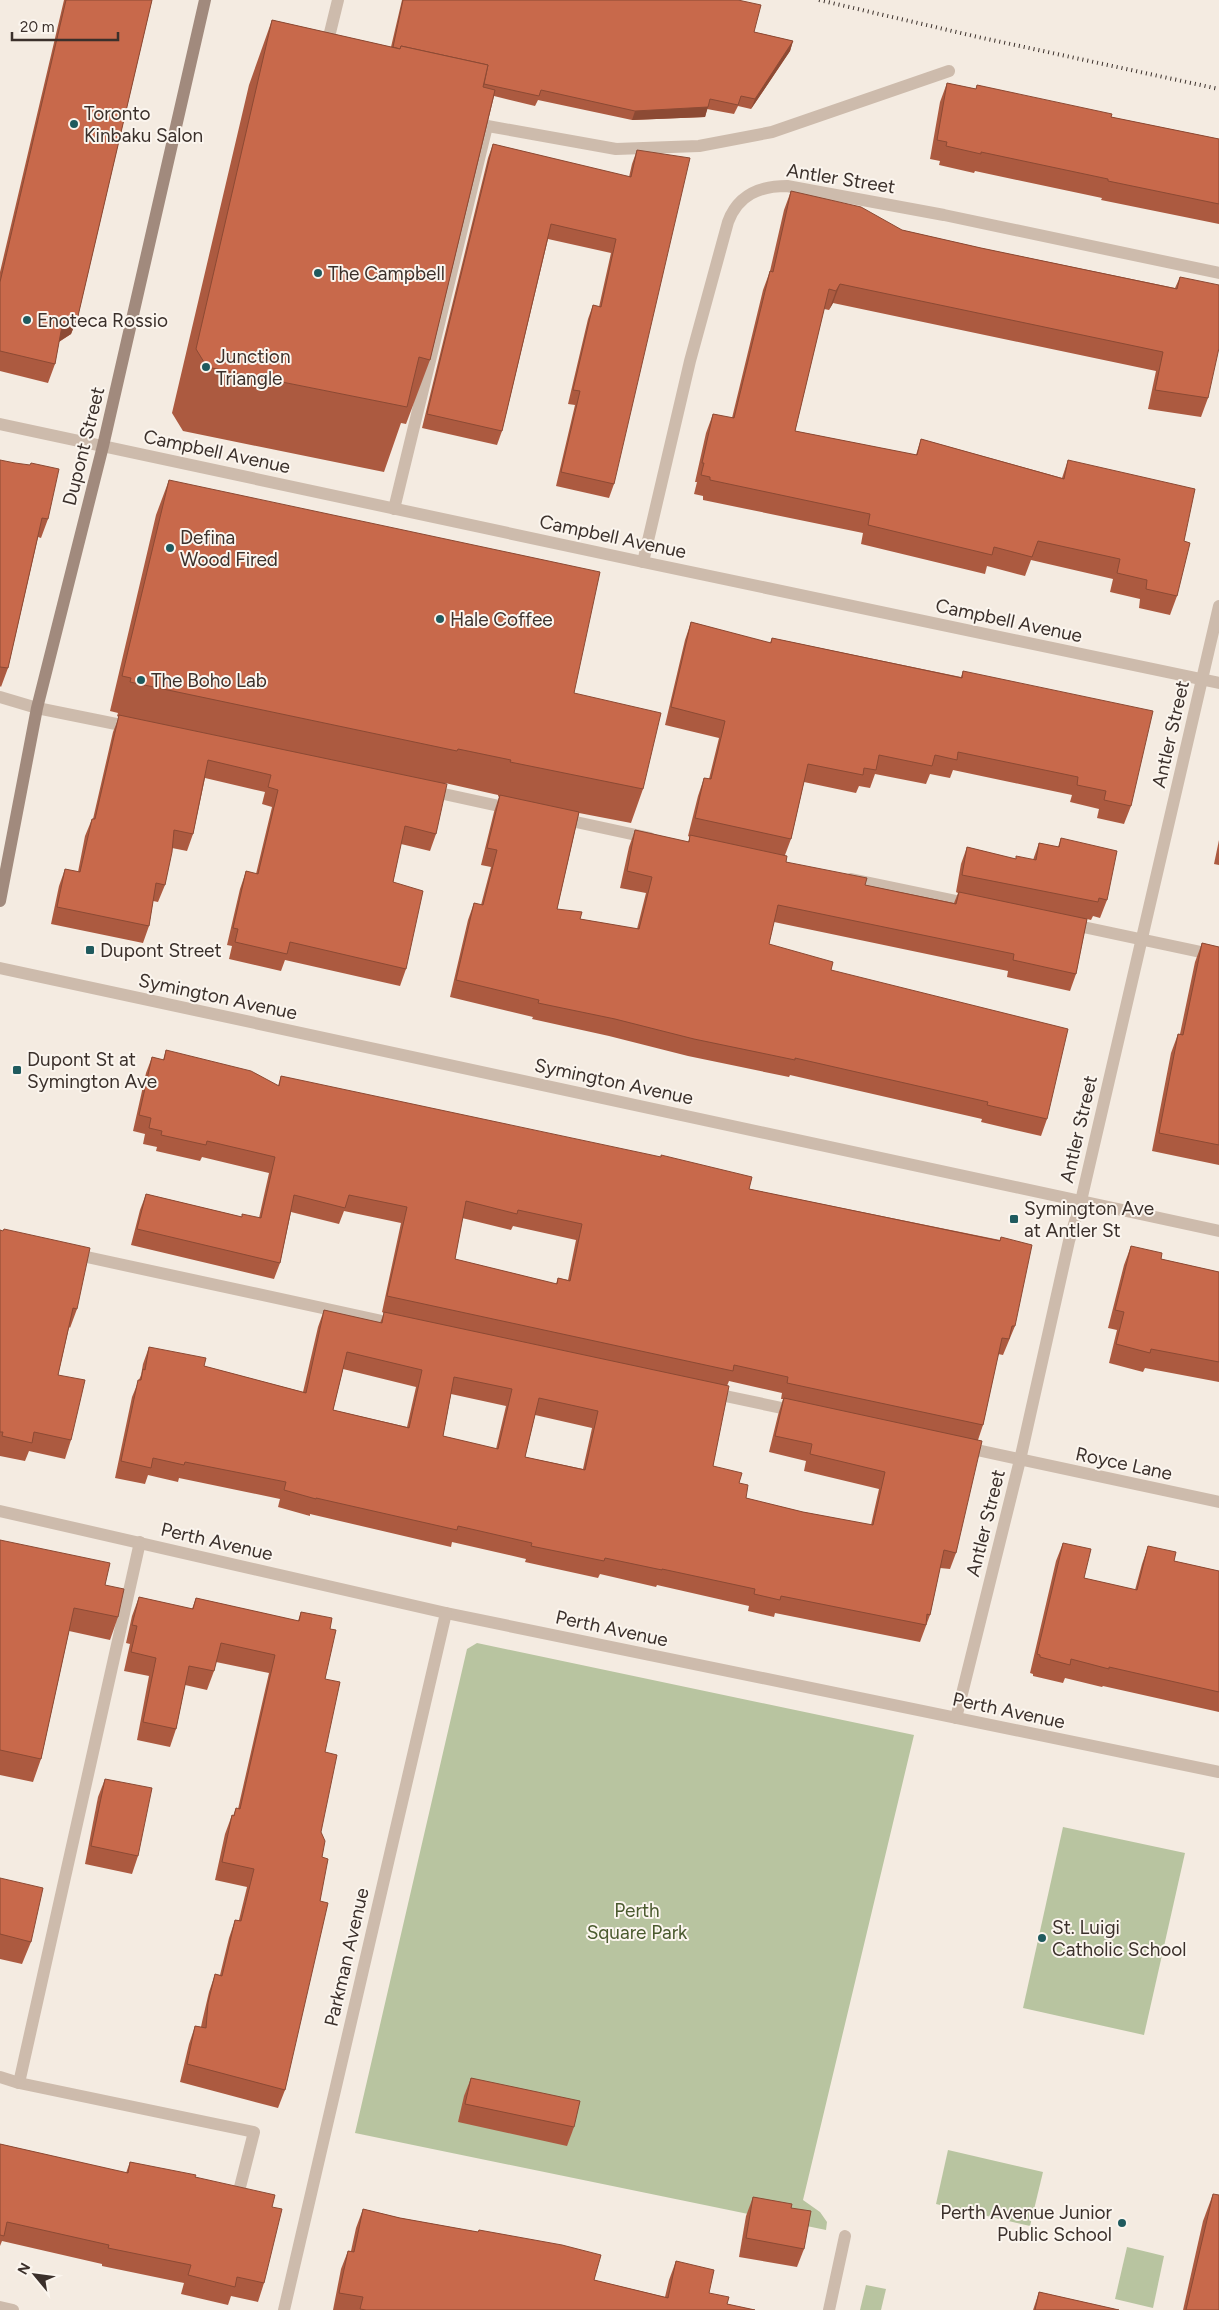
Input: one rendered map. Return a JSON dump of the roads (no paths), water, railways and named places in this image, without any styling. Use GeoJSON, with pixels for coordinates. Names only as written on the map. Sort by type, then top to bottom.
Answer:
{"type":"FeatureCollection","features":[{"type":"Feature","properties":{"kind":"main road","name":"Dupont Street"},"geometry":{"type":"LineString","coordinates":[[0,902],[37,708],[103,446],[206,0]]}},
{"type":"Feature","properties":{"kind":"street"},"geometry":{"type":"LineString","coordinates":[[323,62],[338,0]]}},
{"type":"Feature","properties":{"kind":"street"},"geometry":{"type":"LineString","coordinates":[[459,120],[616,149],[699,146],[772,132],[949,71]]}},
{"type":"Feature","properties":{"kind":"street"},"geometry":{"type":"LineString","coordinates":[[394,509],[487,126]]}},
{"type":"Feature","properties":{"kind":"street","name":"Antler Street"},"geometry":{"type":"LineString","coordinates":[[643,562],[690,361],[728,222],[739,202],[750,193],[765,187],[787,186],[954,216],[1219,273]]}},
{"type":"Feature","properties":{"kind":"street","name":"Campbell Avenue"},"geometry":{"type":"LineString","coordinates":[[0,424],[1219,683]]}},
{"type":"Feature","properties":{"kind":"street","name":"Antler Street"},"geometry":{"type":"LineString","coordinates":[[956,1718],[1020,1460],[1069,1241],[1082,1201],[1219,606]]}},
{"type":"Feature","properties":{"kind":"street"},"geometry":{"type":"LineString","coordinates":[[0,697],[37,708],[146,730]]}},
{"type":"Feature","properties":{"kind":"street"},"geometry":{"type":"LineString","coordinates":[[417,788],[524,811]]}},
{"type":"Feature","properties":{"kind":"street"},"geometry":{"type":"LineString","coordinates":[[553,817],[660,840]]}},
{"type":"Feature","properties":{"kind":"street"},"geometry":{"type":"LineString","coordinates":[[835,876],[982,906]]}},
{"type":"Feature","properties":{"kind":"street"},"geometry":{"type":"LineString","coordinates":[[1060,922],[1219,956]]}},
{"type":"Feature","properties":{"kind":"street","name":"Symington Avenue"},"geometry":{"type":"LineString","coordinates":[[0,968],[1219,1231]]}},
{"type":"Feature","properties":{"kind":"street"},"geometry":{"type":"LineString","coordinates":[[58,1251],[407,1326]]}},
{"type":"Feature","properties":{"kind":"street"},"geometry":{"type":"LineString","coordinates":[[697,1390],[813,1415]]}},
{"type":"Feature","properties":{"kind":"street","name":"Royce Lane"},"geometry":{"type":"LineString","coordinates":[[949,1444],[1219,1502]]}},
{"type":"Feature","properties":{"kind":"street","name":"Perth Avenue"},"geometry":{"type":"LineString","coordinates":[[0,1511],[446,1613],[1219,1772]]}},
{"type":"Feature","properties":{"kind":"street"},"geometry":{"type":"LineString","coordinates":[[19,2083],[140,1542]]}},
{"type":"Feature","properties":{"kind":"street","name":"Parkman Avenue"},"geometry":{"type":"LineString","coordinates":[[284,2310],[446,1613]]}},
{"type":"Feature","properties":{"kind":"street"},"geometry":{"type":"LineString","coordinates":[[0,2077],[19,2083],[254,2132],[239,2191]]}},
{"type":"Feature","properties":{"kind":"street"},"geometry":{"type":"LineString","coordinates":[[829,2310],[845,2236]]}},
{"type":"Feature","properties":{"kind":"street"},"geometry":{"type":"LineString","coordinates":[[0,2307],[13,2310]]}},
{"type":"Feature","properties":{"kind":"railway"},"geometry":{"type":"LineString","coordinates":[[819,0],[978,37],[1219,89]]}},
{"type":"Feature","properties":{"kind":"place","name":"Toronto Kinbaku Salon"},"geometry":{"type":"Point","coordinates":[74,124]}},
{"type":"Feature","properties":{"kind":"place","name":"The Campbell"},"geometry":{"type":"Point","coordinates":[318,273]}},
{"type":"Feature","properties":{"kind":"place","name":"Enoteca Rossio"},"geometry":{"type":"Point","coordinates":[27,320]}},
{"type":"Feature","properties":{"kind":"place","name":"Junction Triangle"},"geometry":{"type":"Point","coordinates":[206,367]}},
{"type":"Feature","properties":{"kind":"place","name":"Defina Wood Fired"},"geometry":{"type":"Point","coordinates":[170,548]}},
{"type":"Feature","properties":{"kind":"place","name":"Hale Coffee"},"geometry":{"type":"Point","coordinates":[440,619]}},
{"type":"Feature","properties":{"kind":"place","name":"The Boho Lab"},"geometry":{"type":"Point","coordinates":[141,680]}},
{"type":"Feature","properties":{"kind":"place","name":"Dupont Street"},"geometry":{"type":"Point","coordinates":[90,950]}},
{"type":"Feature","properties":{"kind":"place","name":"Dupont St at Symington Ave"},"geometry":{"type":"Point","coordinates":[17,1070]}},
{"type":"Feature","properties":{"kind":"place","name":"Symington Ave at Antler St"},"geometry":{"type":"Point","coordinates":[1014,1219]}},
{"type":"Feature","properties":{"kind":"place","name":"St. Luigi Catholic School"},"geometry":{"type":"Point","coordinates":[1042,1938]}},
{"type":"Feature","properties":{"kind":"place","name":"Perth Avenue Junior Public School"},"geometry":{"type":"Point","coordinates":[1122,2223]}},
{"type":"Feature","properties":{"kind":"park label","name":"Perth Square Park"},"geometry":{"type":"Point","coordinates":[637,1921]}}]}
